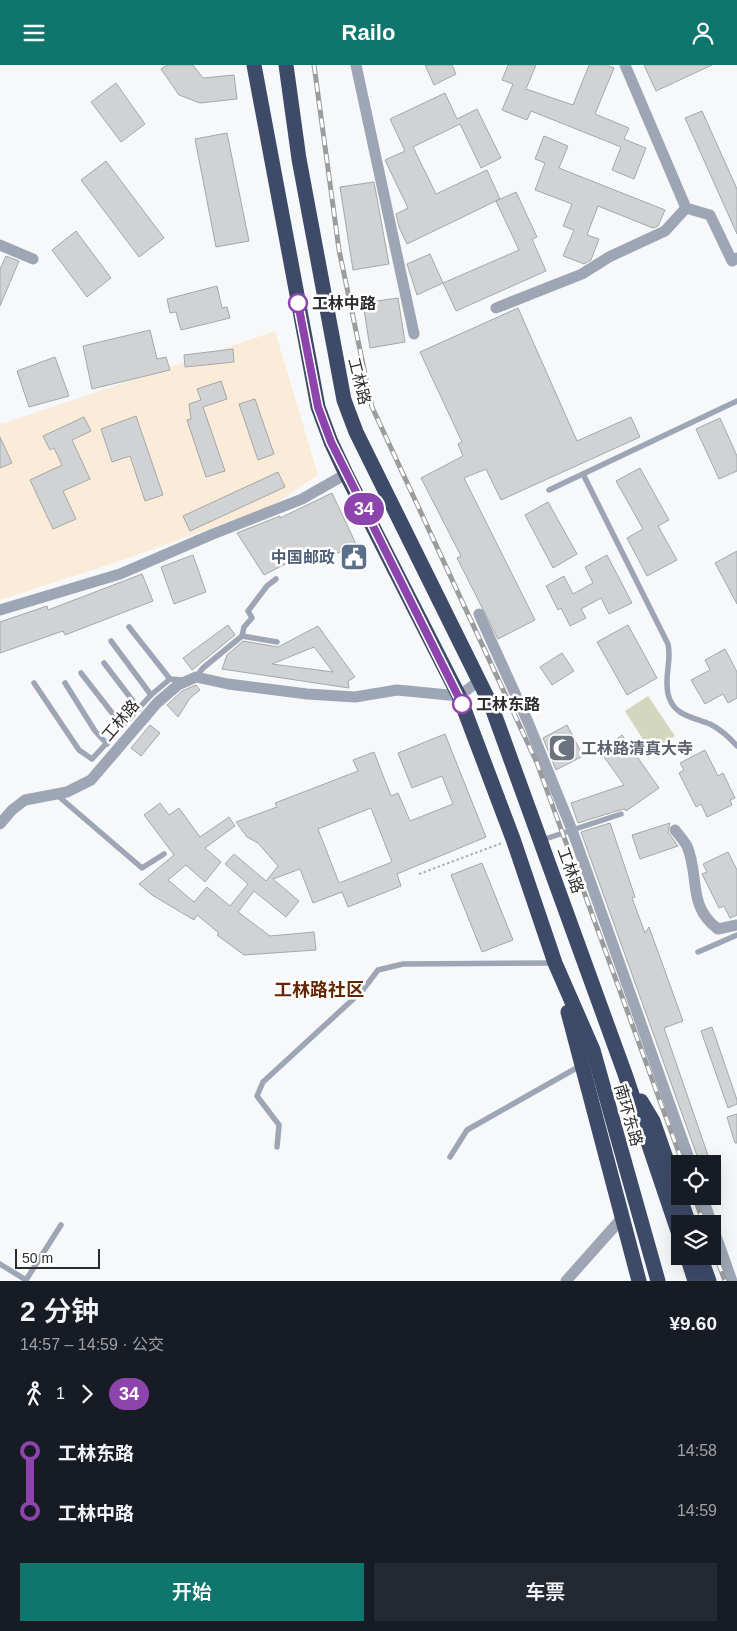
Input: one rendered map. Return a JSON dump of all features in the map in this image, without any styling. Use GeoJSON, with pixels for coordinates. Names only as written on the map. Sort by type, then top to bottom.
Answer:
{"type":"FeatureCollection","features":[{"type":"Feature","properties":{"kind":"highway"},"geometry":{"type":"LineString","coordinates":[[254,65],[318,407],[331,442],[346,474],[459,697],[513,839],[556,963],[639,1281]]}},
{"type":"Feature","properties":{"kind":"highway","name":"工林路"},"geometry":{"type":"LineString","coordinates":[[286,65],[299,159],[344,400],[356,432],[480,680],[542,840],[625,1074]]}},
{"type":"Feature","properties":{"kind":"highway","name":"南环东路"},"geometry":{"type":"LineString","coordinates":[[556,963],[593,1050],[658,1281]]}},
{"type":"Feature","properties":{"kind":"highway"},"geometry":{"type":"LineString","coordinates":[[625,1074],[652,1121],[686,1215]]}},
{"type":"Feature","properties":{"kind":"highway","name":"南环东路"},"geometry":{"type":"LineString","coordinates":[[625,1074],[673,1215]]}},
{"type":"Feature","properties":{"kind":"highway"},"geometry":{"type":"LineString","coordinates":[[690,1265],[695,1281]]}},
{"type":"Feature","properties":{"kind":"highway"},"geometry":{"type":"LineString","coordinates":[[703,1265],[709,1281]]}},
{"type":"Feature","properties":{"kind":"street"},"geometry":{"type":"LineString","coordinates":[[356,65],[414,334]]}},
{"type":"Feature","properties":{"kind":"street"},"geometry":{"type":"LineString","coordinates":[[625,65],[686,208]]}},
{"type":"Feature","properties":{"kind":"street"},"geometry":{"type":"LineString","coordinates":[[686,208],[710,215],[719,230],[732,261],[737,259]]}},
{"type":"Feature","properties":{"kind":"street"},"geometry":{"type":"LineString","coordinates":[[496,308],[582,274],[609,257],[665,231],[686,208]]}},
{"type":"Feature","properties":{"kind":"street"},"geometry":{"type":"LineString","coordinates":[[0,245],[33,259]]}},
{"type":"Feature","properties":{"kind":"street"},"geometry":{"type":"LineString","coordinates":[[0,610],[120,574],[213,534],[302,499],[346,474]]}},
{"type":"Feature","properties":{"kind":"street"},"geometry":{"type":"LineString","coordinates":[[479,615],[528,722],[572,830],[688,1155]]}},
{"type":"Feature","properties":{"kind":"street"},"geometry":{"type":"LineString","coordinates":[[191,679],[306,694],[355,697],[397,690],[459,697],[480,680]]}},
{"type":"Feature","properties":{"kind":"street","name":"工林路"},"geometry":{"type":"LineString","coordinates":[[0,824],[12,810],[25,800],[74,789],[91,780],[157,703],[191,679]]}},
{"type":"Feature","properties":{"kind":"street"},"geometry":{"type":"LineString","coordinates":[[676,830],[686,845],[692,866],[695,894],[709,922],[718,929],[737,925]]}},
{"type":"Feature","properties":{"kind":"street"},"geometry":{"type":"LineString","coordinates":[[566,1281],[622,1218]]}},
{"type":"Feature","properties":{"kind":"street"},"geometry":{"type":"LineString","coordinates":[[721,1249],[732,1281]]}},
{"type":"Feature","properties":{"kind":"lane"},"geometry":{"type":"LineString","coordinates":[[549,490],[737,401]]}},
{"type":"Feature","properties":{"kind":"lane"},"geometry":{"type":"LineString","coordinates":[[583,474],[668,644],[670,653],[665,676],[668,697],[680,714],[710,725],[728,736],[737,746]]}},
{"type":"Feature","properties":{"kind":"lane"},"geometry":{"type":"LineString","coordinates":[[34,683],[79,750],[92,759],[108,744],[151,695],[170,679],[191,679],[242,635],[244,627],[252,618],[248,611],[266,586],[276,579]]}},
{"type":"Feature","properties":{"kind":"lane"},"geometry":{"type":"LineString","coordinates":[[129,627],[170,679]]}},
{"type":"Feature","properties":{"kind":"lane"},"geometry":{"type":"LineString","coordinates":[[242,635],[278,642]]}},
{"type":"Feature","properties":{"kind":"lane"},"geometry":{"type":"LineString","coordinates":[[111,641],[151,695]]}},
{"type":"Feature","properties":{"kind":"lane"},"geometry":{"type":"LineString","coordinates":[[104,663],[139,709]]}},
{"type":"Feature","properties":{"kind":"lane"},"geometry":{"type":"LineString","coordinates":[[81,673],[123,727]]}},
{"type":"Feature","properties":{"kind":"lane"},"geometry":{"type":"LineString","coordinates":[[65,683],[95,731],[108,744]]}},
{"type":"Feature","properties":{"kind":"lane"},"geometry":{"type":"LineString","coordinates":[[56,794],[142,868],[164,853]]}},
{"type":"Feature","properties":{"kind":"lane"},"geometry":{"type":"LineString","coordinates":[[0,813],[12,810]]}},
{"type":"Feature","properties":{"kind":"lane"},"geometry":{"type":"LineString","coordinates":[[542,840],[621,814]]}},
{"type":"Feature","properties":{"kind":"lane"},"geometry":{"type":"LineString","coordinates":[[698,952],[737,935]]}},
{"type":"Feature","properties":{"kind":"lane"},"geometry":{"type":"LineString","coordinates":[[277,1147],[279,1125],[258,1095],[263,1082],[362,991],[378,970],[403,964],[556,963]]}},
{"type":"Feature","properties":{"kind":"lane"},"geometry":{"type":"LineString","coordinates":[[450,1157],[467,1130],[582,1065]]}},
{"type":"Feature","properties":{"kind":"lane"},"geometry":{"type":"LineString","coordinates":[[0,1264],[26,1280],[61,1225]]}},
{"type":"Feature","properties":{"kind":"path"},"geometry":{"type":"LineString","coordinates":[[420,873],[513,839]]}},
{"type":"Feature","properties":{"kind":"shaded area"},"geometry":{"type":"Polygon","coordinates":[[[275,331],[318,475],[270,507],[120,561],[0,600],[0,422],[2,424],[275,331]]]}},
{"type":"Feature","properties":{"kind":"green space"},"geometry":{"type":"Polygon","coordinates":[[[648,696],[675,736],[651,752],[625,711],[648,696]]]}},
{"type":"Feature","properties":{"kind":"building"},"geometry":{"type":"Polygon","coordinates":[[[167,65],[193,65],[203,78],[234,75],[237,99],[200,103],[179,95],[161,69],[167,65]]]}},
{"type":"Feature","properties":{"kind":"building"},"geometry":{"type":"Polygon","coordinates":[[[425,65],[452,65],[456,74],[434,85],[425,65]]]}},
{"type":"Feature","properties":{"kind":"building"},"geometry":{"type":"Polygon","coordinates":[[[508,65],[536,65],[526,89],[573,105],[589,65],[606,65],[614,68],[595,114],[629,128],[624,139],[646,148],[634,179],[612,170],[621,147],[531,111],[527,120],[502,110],[513,84],[502,80],[508,65]]]}},
{"type":"Feature","properties":{"kind":"building"},"geometry":{"type":"Polygon","coordinates":[[[644,65],[712,65],[656,91],[644,65]]]}},
{"type":"Feature","properties":{"kind":"building"},"geometry":{"type":"Polygon","coordinates":[[[116,83],[145,124],[121,142],[91,102],[116,83]]]}},
{"type":"Feature","properties":{"kind":"building"},"geometry":{"type":"Polygon","coordinates":[[[445,93],[457,119],[477,109],[501,158],[481,168],[460,124],[413,147],[436,194],[487,170],[500,199],[407,244],[399,227],[396,214],[408,208],[385,160],[405,151],[390,119],[445,93]]]}},
{"type":"Feature","properties":{"kind":"building"},"geometry":{"type":"Polygon","coordinates":[[[702,111],[737,189],[737,234],[685,118],[702,111]]]}},
{"type":"Feature","properties":{"kind":"building"},"geometry":{"type":"Polygon","coordinates":[[[227,133],[249,241],[216,247],[195,139],[227,133]]]}},
{"type":"Feature","properties":{"kind":"building"},"geometry":{"type":"Polygon","coordinates":[[[544,136],[568,146],[559,168],[665,210],[658,226],[653,228],[598,206],[587,235],[599,239],[591,260],[584,264],[563,256],[574,230],[563,226],[572,204],[535,190],[545,163],[535,159],[544,136]]]}},
{"type":"Feature","properties":{"kind":"building"},"geometry":{"type":"Polygon","coordinates":[[[106,161],[164,238],[139,257],[81,180],[106,161]]]}},
{"type":"Feature","properties":{"kind":"building"},"geometry":{"type":"Polygon","coordinates":[[[374,182],[389,264],[353,270],[340,187],[374,182]]]}},
{"type":"Feature","properties":{"kind":"building"},"geometry":{"type":"Polygon","coordinates":[[[516,192],[537,237],[532,239],[546,271],[456,311],[443,283],[519,250],[496,201],[516,192]]]}},
{"type":"Feature","properties":{"kind":"building"},"geometry":{"type":"Polygon","coordinates":[[[76,231],[111,278],[87,297],[52,250],[76,231]]]}},
{"type":"Feature","properties":{"kind":"building"},"geometry":{"type":"Polygon","coordinates":[[[430,254],[443,283],[417,295],[407,264],[430,254]]]}},
{"type":"Feature","properties":{"kind":"building"},"geometry":{"type":"Polygon","coordinates":[[[6,256],[19,261],[0,306],[0,269],[6,256]]]}},
{"type":"Feature","properties":{"kind":"building"},"geometry":{"type":"Polygon","coordinates":[[[217,286],[222,308],[227,307],[230,318],[181,330],[176,312],[170,313],[167,299],[217,286]]]}},
{"type":"Feature","properties":{"kind":"building"},"geometry":{"type":"Polygon","coordinates":[[[398,298],[405,342],[370,348],[363,303],[398,298]]]}},
{"type":"Feature","properties":{"kind":"building"},"geometry":{"type":"Polygon","coordinates":[[[518,308],[577,441],[631,417],[640,437],[501,500],[486,469],[464,478],[535,620],[498,639],[457,558],[461,556],[421,478],[463,456],[458,444],[462,442],[420,352],[518,308]]]}},
{"type":"Feature","properties":{"kind":"building"},"geometry":{"type":"Polygon","coordinates":[[[150,330],[157,359],[166,357],[170,370],[92,389],[83,346],[150,330]]]}},
{"type":"Feature","properties":{"kind":"building"},"geometry":{"type":"Polygon","coordinates":[[[233,349],[234,362],[185,367],[184,355],[233,349]]]}},
{"type":"Feature","properties":{"kind":"building"},"geometry":{"type":"Polygon","coordinates":[[[55,357],[69,396],[29,407],[17,371],[55,357]]]}},
{"type":"Feature","properties":{"kind":"building"},"geometry":{"type":"Polygon","coordinates":[[[221,381],[227,399],[203,407],[225,471],[206,477],[187,420],[191,419],[189,404],[201,400],[197,389],[221,381]]]}},
{"type":"Feature","properties":{"kind":"building"},"geometry":{"type":"Polygon","coordinates":[[[255,399],[274,454],[258,460],[239,404],[255,399]]]}},
{"type":"Feature","properties":{"kind":"building"},"geometry":{"type":"Polygon","coordinates":[[[136,416],[163,495],[145,501],[130,456],[112,462],[101,429],[136,416]]]}},
{"type":"Feature","properties":{"kind":"building"},"geometry":{"type":"Polygon","coordinates":[[[84,417],[91,431],[72,440],[90,479],[63,491],[76,519],[53,529],[30,480],[62,465],[54,448],[50,450],[43,436],[84,417]]]}},
{"type":"Feature","properties":{"kind":"building"},"geometry":{"type":"Polygon","coordinates":[[[720,418],[737,456],[737,471],[719,479],[696,429],[720,418]]]}},
{"type":"Feature","properties":{"kind":"building"},"geometry":{"type":"Polygon","coordinates":[[[0,437],[12,463],[0,468],[0,437]]]}},
{"type":"Feature","properties":{"kind":"building"},"geometry":{"type":"Polygon","coordinates":[[[640,468],[669,520],[658,526],[677,560],[647,576],[627,538],[643,529],[616,481],[640,468]]]}},
{"type":"Feature","properties":{"kind":"building"},"geometry":{"type":"Polygon","coordinates":[[[278,472],[285,487],[190,531],[183,516],[278,472]]]}},
{"type":"Feature","properties":{"kind":"building"},"geometry":{"type":"Polygon","coordinates":[[[332,493],[356,544],[317,563],[311,551],[264,575],[237,533],[280,516],[280,518],[332,493]]]}},
{"type":"Feature","properties":{"kind":"building"},"geometry":{"type":"Polygon","coordinates":[[[548,502],[577,554],[553,568],[525,515],[548,502]]]}},
{"type":"Feature","properties":{"kind":"building"},"geometry":{"type":"Polygon","coordinates":[[[737,551],[737,604],[715,563],[737,551]]]}},
{"type":"Feature","properties":{"kind":"building"},"geometry":{"type":"Polygon","coordinates":[[[193,555],[206,592],[174,604],[161,567],[193,555]]]}},
{"type":"Feature","properties":{"kind":"building"},"geometry":{"type":"Polygon","coordinates":[[[607,555],[632,603],[609,614],[601,598],[581,609],[586,618],[570,626],[561,608],[558,610],[546,586],[564,576],[573,594],[593,583],[585,567],[607,555]]]}},
{"type":"Feature","properties":{"kind":"building"},"geometry":{"type":"Polygon","coordinates":[[[142,574],[153,601],[65,635],[63,631],[0,653],[0,622],[47,606],[48,610],[142,574]]]}},
{"type":"Feature","properties":{"kind":"building"},"geometry":{"type":"Polygon","coordinates":[[[228,625],[235,635],[192,670],[183,658],[228,625]]]}},
{"type":"Feature","properties":{"kind":"building"},"geometry":{"type":"Polygon","coordinates":[[[628,625],[657,678],[627,695],[597,642],[628,625]]]}},
{"type":"Feature","properties":{"kind":"building"},"geometry":{"type":"Polygon","coordinates":[[[318,626],[355,677],[348,681],[349,688],[222,669],[227,655],[243,641],[278,647],[318,626]],[[314,647],[272,664],[333,672],[314,647]]]}},
{"type":"Feature","properties":{"kind":"building"},"geometry":{"type":"Polygon","coordinates":[[[725,649],[737,672],[737,698],[728,703],[723,694],[705,704],[691,680],[710,670],[705,660],[725,649]]]}},
{"type":"Feature","properties":{"kind":"building"},"geometry":{"type":"Polygon","coordinates":[[[562,653],[574,671],[552,685],[540,667],[562,653]]]}},
{"type":"Feature","properties":{"kind":"building"},"geometry":{"type":"Polygon","coordinates":[[[196,685],[200,690],[190,698],[178,717],[167,705],[182,691],[196,685]]]}},
{"type":"Feature","properties":{"kind":"building"},"geometry":{"type":"Polygon","coordinates":[[[150,725],[160,733],[141,756],[131,748],[150,725]]]}},
{"type":"Feature","properties":{"kind":"building","name":"工林路清真大寺"},"geometry":{"type":"Polygon","coordinates":[[[567,725],[583,756],[556,770],[543,738],[567,725]]]}},
{"type":"Feature","properties":{"kind":"building"},"geometry":{"type":"Polygon","coordinates":[[[445,734],[486,837],[397,874],[401,886],[348,907],[342,892],[313,903],[300,869],[273,879],[299,901],[286,917],[254,891],[238,912],[270,936],[314,932],[316,950],[244,955],[217,935],[219,933],[197,915],[194,920],[152,895],[139,884],[174,855],[144,815],[160,803],[169,815],[179,808],[200,837],[229,817],[235,826],[205,848],[221,862],[205,882],[186,865],[168,880],[194,902],[207,887],[230,906],[248,884],[225,864],[234,854],[266,881],[278,866],[258,843],[247,837],[236,822],[277,807],[275,803],[358,771],[353,760],[374,752],[391,796],[398,793],[410,821],[453,804],[442,776],[412,788],[398,753],[445,734]],[[371,808],[318,829],[339,883],[392,862],[371,808]]]}},
{"type":"Feature","properties":{"kind":"building"},"geometry":{"type":"Polygon","coordinates":[[[622,735],[659,788],[626,811],[625,809],[620,810],[578,823],[571,803],[624,785],[600,751],[622,735]]]}},
{"type":"Feature","properties":{"kind":"building"},"geometry":{"type":"Polygon","coordinates":[[[705,750],[718,776],[723,773],[735,798],[730,800],[732,805],[707,817],[701,804],[696,807],[679,773],[684,770],[680,763],[705,750]]]}},
{"type":"Feature","properties":{"kind":"building"},"geometry":{"type":"Polygon","coordinates":[[[610,823],[635,897],[632,898],[645,933],[649,927],[683,1021],[664,1028],[708,1155],[697,1155],[581,832],[610,823]]]}},
{"type":"Feature","properties":{"kind":"building"},"geometry":{"type":"Polygon","coordinates":[[[670,823],[668,832],[678,846],[640,859],[632,835],[670,823]]]}},
{"type":"Feature","properties":{"kind":"building"},"geometry":{"type":"Polygon","coordinates":[[[728,852],[737,870],[737,915],[730,918],[724,906],[719,908],[702,874],[707,872],[703,864],[728,852]]]}},
{"type":"Feature","properties":{"kind":"building"},"geometry":{"type":"Polygon","coordinates":[[[482,863],[513,940],[482,952],[451,875],[482,863]]]}},
{"type":"Feature","properties":{"kind":"building"},"geometry":{"type":"Polygon","coordinates":[[[712,1027],[737,1100],[737,1104],[728,1108],[701,1031],[712,1027]]]}},
{"type":"Feature","properties":{"kind":"building"},"geometry":{"type":"Polygon","coordinates":[[[737,1114],[737,1143],[735,1143],[727,1117],[737,1114]]]}},
{"type":"Feature","properties":{"kind":"railway"},"geometry":{"type":"LineString","coordinates":[[314,65],[339,250],[372,407],[537,763],[680,1155]]}},
{"type":"Feature","properties":{"kind":"railway"},"geometry":{"type":"LineString","coordinates":[[697,1205],[701,1215]]}},
{"type":"Feature","properties":{"kind":"railway"},"geometry":{"type":"LineString","coordinates":[[719,1265],[725,1281]]}},
{"type":"Feature","properties":{"kind":"bus line","name":"34"},"geometry":{"type":"LineString","coordinates":[[298,303],[318,407],[331,442],[462,704]]}},
{"type":"Feature","properties":{"kind":"place","name":"工林中路"},"geometry":{"type":"Point","coordinates":[298,303]}},
{"type":"Feature","properties":{"kind":"place","name":"中国邮政"},"geometry":{"type":"Point","coordinates":[354,557]}},
{"type":"Feature","properties":{"kind":"place","name":"工林东路"},"geometry":{"type":"Point","coordinates":[462,704]}},
{"type":"Feature","properties":{"kind":"place","name":"工林路清真大寺"},"geometry":{"type":"Point","coordinates":[562,748]}},
{"type":"Feature","properties":{"kind":"district","name":"工林路社区"},"geometry":{"type":"Point","coordinates":[319,990]}}]}
